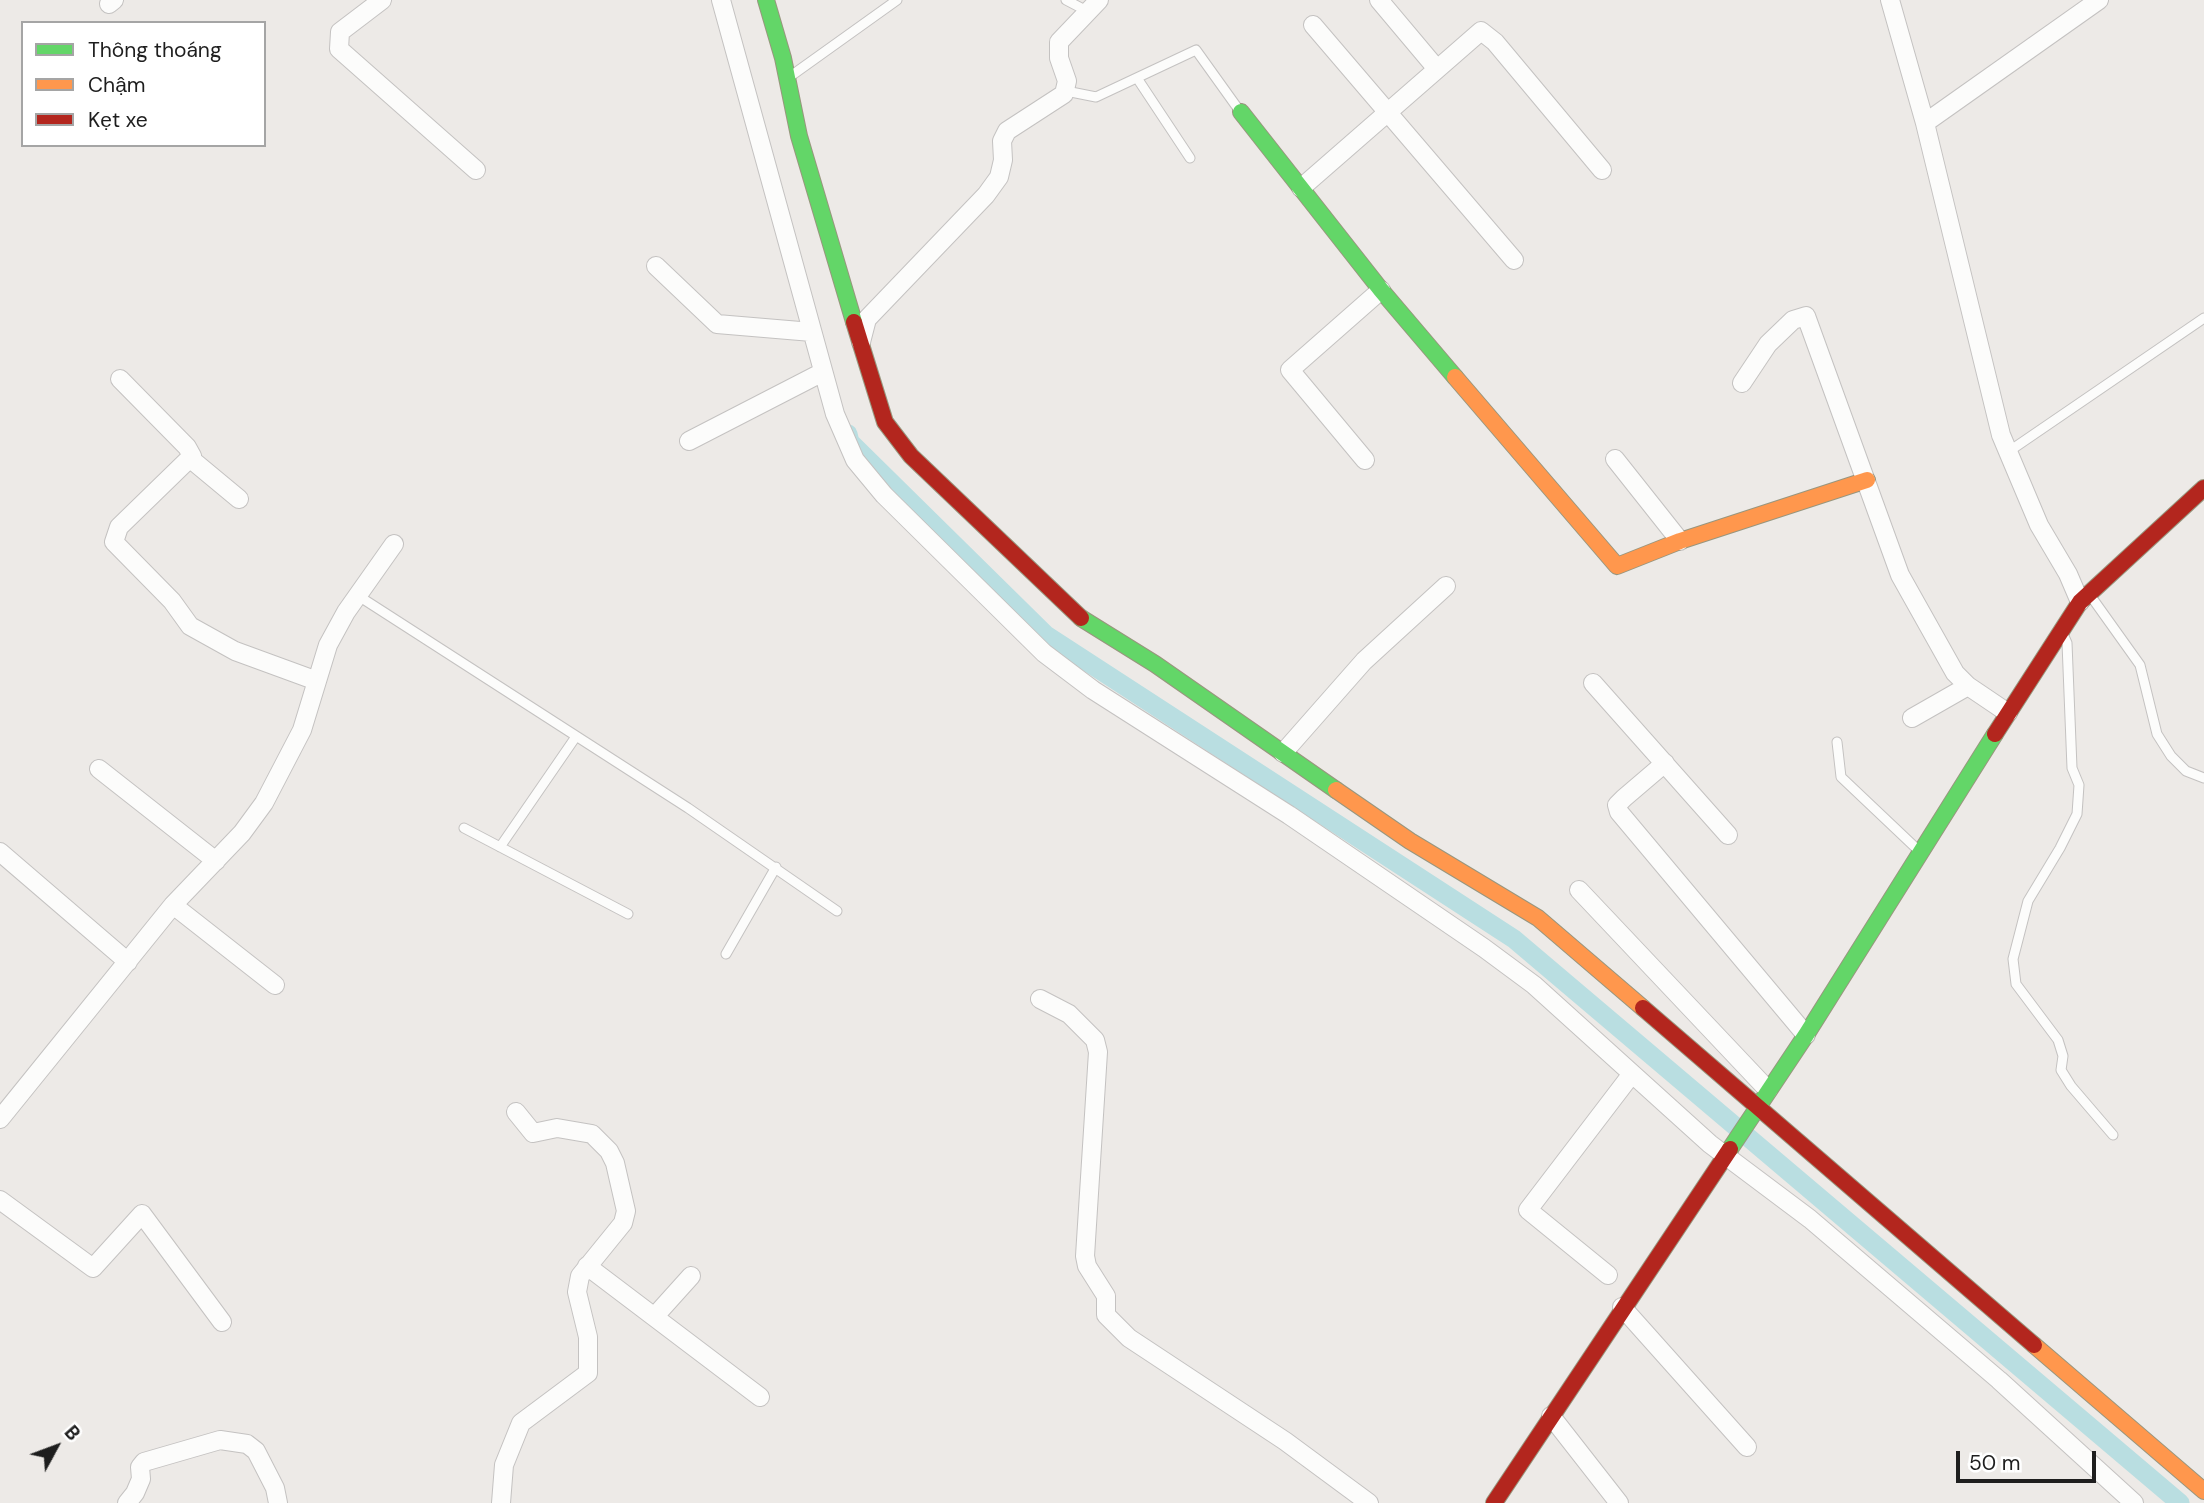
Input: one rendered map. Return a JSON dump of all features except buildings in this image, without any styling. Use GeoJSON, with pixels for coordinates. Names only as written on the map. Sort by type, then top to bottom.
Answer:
{"type":"FeatureCollection","features":[{"type":"Feature","properties":{"kind":"street"},"geometry":{"type":"LineString","coordinates":[[382,0],[340,32],[339,49],[476,170]]}},
{"type":"Feature","properties":{"kind":"street"},"geometry":{"type":"LineString","coordinates":[[721,0],[823,372],[844,437],[863,472],[1044,653],[1093,690],[1289,815],[1534,985],[1631,1075],[1810,1219],[1999,1380],[2134,1503]]}},
{"type":"Feature","properties":{"kind":"street"},"geometry":{"type":"LineString","coordinates":[[766,0],[802,149],[885,422],[895,439],[993,531],[1064,605],[1410,841],[1538,918],[2204,1490]]}},
{"type":"Feature","properties":{"kind":"street"},"geometry":{"type":"LineString","coordinates":[[1379,0],[1437,69]]}},
{"type":"Feature","properties":{"kind":"street"},"geometry":{"type":"LineString","coordinates":[[1890,0],[1925,123],[2001,435],[2039,525],[2084,598]]}},
{"type":"Feature","properties":{"kind":"street"},"geometry":{"type":"LineString","coordinates":[[1925,123],[2099,0]]}},
{"type":"Feature","properties":{"kind":"street"},"geometry":{"type":"LineString","coordinates":[[861,342],[867,318],[986,195],[999,177],[1003,160],[1002,141],[1007,131],[1058,100],[1066,91],[1067,81],[1059,58],[1059,42],[1093,6]]}},
{"type":"Feature","properties":{"kind":"street"},"geometry":{"type":"LineString","coordinates":[[1313,25],[1514,260]]}},
{"type":"Feature","properties":{"kind":"street"},"geometry":{"type":"LineString","coordinates":[[1301,188],[1481,31],[1495,42],[1602,170]]}},
{"type":"Feature","properties":{"kind":"street"},"geometry":{"type":"LineString","coordinates":[[1241,112],[1381,290],[1617,566],[1680,541],[1867,480]]}},
{"type":"Feature","properties":{"kind":"street"},"geometry":{"type":"LineString","coordinates":[[656,266],[717,324],[812,332]]}},
{"type":"Feature","properties":{"kind":"street"},"geometry":{"type":"LineString","coordinates":[[1365,460],[1290,370],[1381,290]]}},
{"type":"Feature","properties":{"kind":"street"},"geometry":{"type":"LineString","coordinates":[[1742,383],[1768,344],[1793,320],[1806,316],[1900,575],[1945,660],[1968,686],[2008,713]]}},
{"type":"Feature","properties":{"kind":"street"},"geometry":{"type":"LineString","coordinates":[[689,441],[823,372]]}},
{"type":"Feature","properties":{"kind":"street"},"geometry":{"type":"LineString","coordinates":[[120,379],[187,447],[192,460],[239,499]]}},
{"type":"Feature","properties":{"kind":"street"},"geometry":{"type":"LineString","coordinates":[[1615,459],[1680,541]]}},
{"type":"Feature","properties":{"kind":"street"},"geometry":{"type":"LineString","coordinates":[[192,460],[119,527],[114,542],[172,601],[190,626],[235,651],[317,681]]}},
{"type":"Feature","properties":{"kind":"street"},"geometry":{"type":"LineString","coordinates":[[1494,1503],[1622,1307],[1806,1035],[1919,850],[2061,630],[2084,598],[2204,488]]}},
{"type":"Feature","properties":{"kind":"street"},"geometry":{"type":"LineString","coordinates":[[0,1119],[173,905],[242,833],[264,803],[302,730],[328,646],[357,595],[394,544]]}},
{"type":"Feature","properties":{"kind":"street"},"geometry":{"type":"LineString","coordinates":[[1283,752],[1364,661],[1446,586]]}},
{"type":"Feature","properties":{"kind":"street"},"geometry":{"type":"LineString","coordinates":[[1593,683],[1728,835]]}},
{"type":"Feature","properties":{"kind":"street"},"geometry":{"type":"LineString","coordinates":[[1913,718],[1968,686]]}},
{"type":"Feature","properties":{"kind":"street"},"geometry":{"type":"LineString","coordinates":[[1665,763],[1623,797],[1617,805],[1619,812],[1806,1035]]}},
{"type":"Feature","properties":{"kind":"street"},"geometry":{"type":"LineString","coordinates":[[99,769],[216,861]]}},
{"type":"Feature","properties":{"kind":"street"},"geometry":{"type":"LineString","coordinates":[[0,852],[128,962]]}},
{"type":"Feature","properties":{"kind":"street"},"geometry":{"type":"LineString","coordinates":[[1580,890],[1768,1090]]}},
{"type":"Feature","properties":{"kind":"street"},"geometry":{"type":"LineString","coordinates":[[173,905],[275,985]]}},
{"type":"Feature","properties":{"kind":"street"},"geometry":{"type":"LineString","coordinates":[[1040,999],[1069,1014],[1095,1040],[1098,1052],[1086,1255],[1087,1266],[1107,1296],[1106,1315],[1129,1338],[1285,1441],[1369,1503]]}},
{"type":"Feature","properties":{"kind":"street"},"geometry":{"type":"LineString","coordinates":[[1608,1275],[1528,1210],[1631,1075]]}},
{"type":"Feature","properties":{"kind":"street"},"geometry":{"type":"LineString","coordinates":[[501,1503],[505,1465],[521,1423],[588,1373],[589,1337],[577,1292],[580,1276],[623,1223],[626,1211],[609,1151],[593,1134],[577,1129],[557,1128],[533,1133],[516,1112]]}},
{"type":"Feature","properties":{"kind":"street"},"geometry":{"type":"LineString","coordinates":[[0,1200],[93,1268],[142,1214],[222,1322]]}},
{"type":"Feature","properties":{"kind":"street"},"geometry":{"type":"LineString","coordinates":[[587,1266],[760,1397]]}},
{"type":"Feature","properties":{"kind":"street"},"geometry":{"type":"LineString","coordinates":[[655,1317],[691,1276]]}},
{"type":"Feature","properties":{"kind":"street"},"geometry":{"type":"LineString","coordinates":[[1622,1307],[1747,1447]]}},
{"type":"Feature","properties":{"kind":"street"},"geometry":{"type":"LineString","coordinates":[[1551,1416],[1619,1503]]}},
{"type":"Feature","properties":{"kind":"street"},"geometry":{"type":"LineString","coordinates":[[127,1503],[138,1486],[140,1467],[144,1462],[220,1440],[247,1444],[256,1451],[275,1488],[278,1503]]}},
{"type":"Feature","properties":{"kind":"lane"},"geometry":{"type":"LineString","coordinates":[[787,79],[897,0]]}},
{"type":"Feature","properties":{"kind":"lane"},"geometry":{"type":"LineString","coordinates":[[1066,0],[1093,6]]}},
{"type":"Feature","properties":{"kind":"lane"},"geometry":{"type":"LineString","coordinates":[[1066,91],[1096,97],[1196,50],[1241,112]]}},
{"type":"Feature","properties":{"kind":"lane"},"geometry":{"type":"LineString","coordinates":[[1137,78],[1190,158]]}},
{"type":"Feature","properties":{"kind":"lane"},"geometry":{"type":"LineString","coordinates":[[2008,452],[2204,318]]}},
{"type":"Feature","properties":{"kind":"lane"},"geometry":{"type":"LineString","coordinates":[[357,595],[776,867],[837,911]]}},
{"type":"Feature","properties":{"kind":"lane"},"geometry":{"type":"LineString","coordinates":[[2084,598],[2140,665],[2157,734],[2171,756],[2186,771],[2204,778]]}},
{"type":"Feature","properties":{"kind":"lane"},"geometry":{"type":"LineString","coordinates":[[2061,630],[2067,643],[2072,768],[2078,785],[2077,814],[2028,901],[2013,959],[2016,984],[2058,1040],[2063,1056],[2062,1070],[2071,1086],[2113,1135]]}},
{"type":"Feature","properties":{"kind":"lane"},"geometry":{"type":"LineString","coordinates":[[500,847],[575,738]]}},
{"type":"Feature","properties":{"kind":"lane"},"geometry":{"type":"LineString","coordinates":[[1837,742],[1841,777],[1919,850]]}},
{"type":"Feature","properties":{"kind":"lane"},"geometry":{"type":"LineString","coordinates":[[464,828],[628,914]]}},
{"type":"Feature","properties":{"kind":"lane"},"geometry":{"type":"LineString","coordinates":[[726,954],[776,867]]}},
{"type":"Feature","properties":{"kind":"waterway"},"geometry":{"type":"LineString","coordinates":[[848,434],[850,442],[1046,635],[1514,939],[2180,1503]]}},
{"type":"Feature","properties":{"kind":"traffic: fast"},"geometry":{"type":"LineString","coordinates":[[766,0],[783,58],[799,136],[854,322]]}},
{"type":"Feature","properties":{"kind":"traffic: fast"},"geometry":{"type":"LineString","coordinates":[[1241,112],[1381,290],[1455,377]]}},
{"type":"Feature","properties":{"kind":"traffic: fast"},"geometry":{"type":"LineString","coordinates":[[1081,618],[1155,664],[1336,790]]}},
{"type":"Feature","properties":{"kind":"traffic: fast"},"geometry":{"type":"LineString","coordinates":[[1730,1149],[1806,1035],[1995,734]]}},
{"type":"Feature","properties":{"kind":"traffic: slow"},"geometry":{"type":"LineString","coordinates":[[1455,377],[1617,566],[1680,541],[1867,480]]}},
{"type":"Feature","properties":{"kind":"traffic: slow"},"geometry":{"type":"LineString","coordinates":[[1336,790],[1410,841],[1538,918],[1643,1008]]}},
{"type":"Feature","properties":{"kind":"traffic: slow"},"geometry":{"type":"LineString","coordinates":[[2034,1345],[2204,1491]]}},
{"type":"Feature","properties":{"kind":"traffic: jam"},"geometry":{"type":"LineString","coordinates":[[854,322],[885,422],[911,456],[1081,618]]}},
{"type":"Feature","properties":{"kind":"traffic: jam"},"geometry":{"type":"LineString","coordinates":[[1995,734],[2080,602],[2204,488]]}},
{"type":"Feature","properties":{"kind":"traffic: jam"},"geometry":{"type":"LineString","coordinates":[[1643,1008],[2034,1345]]}},
{"type":"Feature","properties":{"kind":"traffic: jam"},"geometry":{"type":"LineString","coordinates":[[1494,1503],[1730,1149]]}}]}
